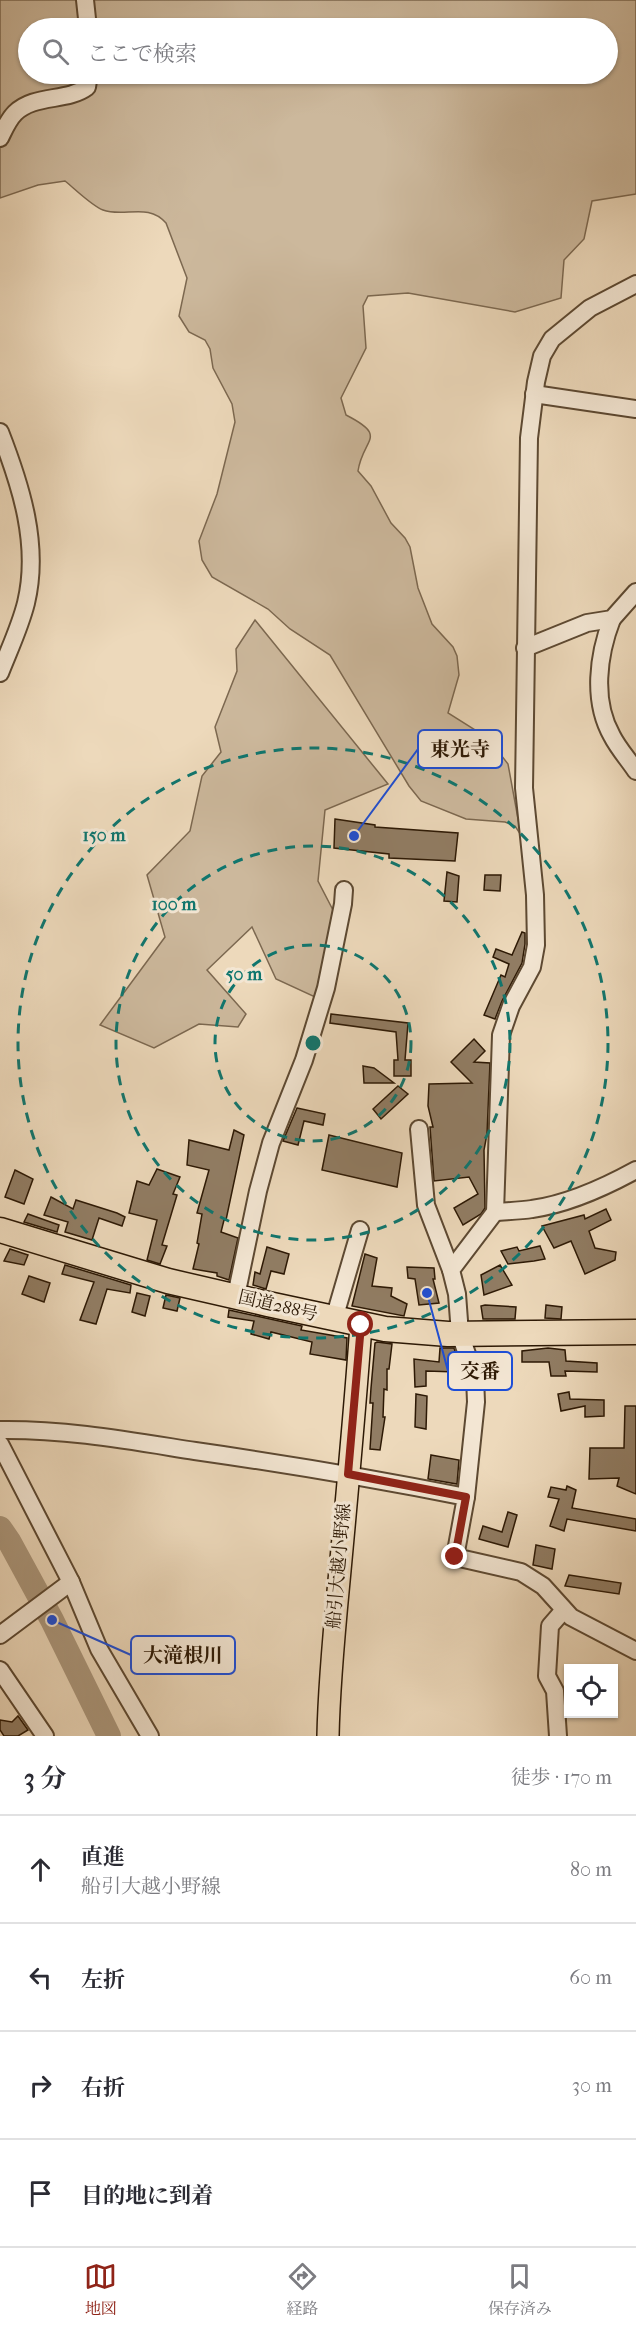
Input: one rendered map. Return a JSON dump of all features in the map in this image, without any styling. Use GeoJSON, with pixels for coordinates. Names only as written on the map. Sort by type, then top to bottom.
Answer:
{"type":"FeatureCollection","features":[{"type":"Feature","properties":{"kind":"highway","name":"国道288号"},"geometry":{"type":"LineString","coordinates":[[0,1230],[112,1265],[361,1325],[460,1334],[636,1332]]}},
{"type":"Feature","properties":{"kind":"main road","name":"船引大越小野線"},"geometry":{"type":"LineString","coordinates":[[328,1736],[328,1693],[361,1325]]}},
{"type":"Feature","properties":{"kind":"street"},"geometry":{"type":"LineString","coordinates":[[85,0],[87,18]]}},
{"type":"Feature","properties":{"kind":"street"},"geometry":{"type":"LineString","coordinates":[[0,138],[16,112],[39,101],[77,94],[87,87],[87,84]]}},
{"type":"Feature","properties":{"kind":"street"},"geometry":{"type":"LineString","coordinates":[[451,1270],[495,1212],[501,1035],[511,1006],[532,968],[536,945],[535,895],[524,788],[529,438],[534,394],[542,356],[552,339],[590,308],[636,284]]}},
{"type":"Feature","properties":{"kind":"street"},"geometry":{"type":"LineString","coordinates":[[534,394],[636,409]]}},
{"type":"Feature","properties":{"kind":"street"},"geometry":{"type":"LineString","coordinates":[[0,432],[27,516],[31,558],[26,603],[0,673]]}},
{"type":"Feature","properties":{"kind":"street"},"geometry":{"type":"LineString","coordinates":[[636,592],[612,619],[603,643],[600,666],[603,717],[612,737],[636,771]]}},
{"type":"Feature","properties":{"kind":"street"},"geometry":{"type":"LineString","coordinates":[[525,648],[587,623],[612,619]]}},
{"type":"Feature","properties":{"kind":"street"},"geometry":{"type":"LineString","coordinates":[[236,1296],[258,1191],[271,1143],[304,1060],[326,988],[344,890]]}},
{"type":"Feature","properties":{"kind":"street"},"geometry":{"type":"LineString","coordinates":[[419,1129],[426,1205],[451,1270],[457,1294],[460,1334],[475,1377],[476,1402],[466,1497],[455,1557],[521,1572],[543,1586],[563,1611],[604,1636],[636,1651]]}},
{"type":"Feature","properties":{"kind":"street"},"geometry":{"type":"LineString","coordinates":[[495,1212],[533,1209],[564,1201],[585,1194],[636,1170]]}},
{"type":"Feature","properties":{"kind":"street"},"geometry":{"type":"LineString","coordinates":[[334,1319],[360,1230]]}},
{"type":"Feature","properties":{"kind":"street"},"geometry":{"type":"LineString","coordinates":[[0,1430],[66,1432],[348,1474],[466,1497]]}},
{"type":"Feature","properties":{"kind":"street"},"geometry":{"type":"LineString","coordinates":[[0,1444],[70,1582],[99,1649],[150,1736]]}},
{"type":"Feature","properties":{"kind":"street"},"geometry":{"type":"LineString","coordinates":[[0,1635],[70,1582]]}},
{"type":"Feature","properties":{"kind":"street"},"geometry":{"type":"LineString","coordinates":[[558,1736],[555,1691],[547,1676],[550,1626],[563,1611]]}},
{"type":"Feature","properties":{"kind":"street"},"geometry":{"type":"LineString","coordinates":[[0,1670],[45,1736]]}},
{"type":"Feature","properties":{"kind":"shaded area"},"geometry":{"type":"Polygon","coordinates":[[[0,0],[636,0],[636,194],[592,201],[584,239],[564,260],[561,298],[515,312],[408,293],[368,296],[363,306],[366,348],[341,398],[346,415],[367,428],[370,434],[358,471],[371,486],[391,523],[410,547],[418,588],[432,624],[453,647],[457,656],[459,675],[448,713],[488,738],[508,764],[521,835],[515,826],[505,822],[466,819],[421,801],[409,786],[330,655],[290,629],[268,609],[212,577],[202,560],[199,541],[217,494],[235,422],[232,404],[213,368],[210,349],[205,340],[189,332],[179,316],[187,278],[166,223],[152,213],[103,210],[65,181],[38,185],[0,198],[0,0]]]}},
{"type":"Feature","properties":{"kind":"shaded area"},"geometry":{"type":"Polygon","coordinates":[[[255,620],[388,784],[325,810],[318,881],[334,912],[315,997],[276,979],[252,927],[207,970],[246,1014],[238,1027],[199,1024],[154,1048],[100,1025],[165,937],[147,875],[190,831],[202,776],[221,752],[215,727],[237,671],[236,649],[255,620]]]}},
{"type":"Feature","properties":{"kind":"building"},"geometry":{"type":"Polygon","coordinates":[[[335,819],[375,825],[375,827],[458,833],[455,861],[389,858],[389,854],[334,848],[335,819]]]}},
{"type":"Feature","properties":{"kind":"building"},"geometry":{"type":"Polygon","coordinates":[[[447,872],[459,876],[457,902],[444,901],[447,872]]]}},
{"type":"Feature","properties":{"kind":"building"},"geometry":{"type":"Polygon","coordinates":[[[485,875],[501,875],[500,891],[484,890],[485,875]]]}},
{"type":"Feature","properties":{"kind":"building"},"geometry":{"type":"Polygon","coordinates":[[[522,932],[525,933],[525,944],[522,963],[495,1019],[484,1015],[501,975],[505,977],[509,964],[493,957],[496,949],[512,955],[522,932]]]}},
{"type":"Feature","properties":{"kind":"building"},"geometry":{"type":"Polygon","coordinates":[[[331,1014],[408,1023],[405,1060],[411,1060],[411,1076],[394,1076],[394,1060],[398,1060],[396,1032],[330,1023],[331,1014]]]}},
{"type":"Feature","properties":{"kind":"building"},"geometry":{"type":"Polygon","coordinates":[[[474,1039],[485,1051],[474,1062],[490,1063],[487,1134],[484,1150],[485,1208],[481,1214],[463,1225],[454,1208],[478,1194],[469,1177],[434,1181],[430,1127],[433,1127],[428,1106],[429,1084],[472,1083],[451,1062],[474,1039]]]}},
{"type":"Feature","properties":{"kind":"building"},"geometry":{"type":"Polygon","coordinates":[[[363,1066],[374,1068],[394,1083],[364,1083],[363,1066]]]}},
{"type":"Feature","properties":{"kind":"building"},"geometry":{"type":"Polygon","coordinates":[[[398,1086],[408,1094],[381,1119],[373,1109],[398,1086]]]}},
{"type":"Feature","properties":{"kind":"building"},"geometry":{"type":"Polygon","coordinates":[[[297,1108],[325,1114],[323,1125],[304,1121],[298,1145],[283,1141],[297,1108]]]}},
{"type":"Feature","properties":{"kind":"building"},"geometry":{"type":"Polygon","coordinates":[[[234,1130],[244,1135],[226,1220],[224,1220],[221,1232],[238,1238],[229,1280],[217,1276],[217,1273],[193,1269],[199,1244],[197,1243],[202,1214],[197,1213],[209,1170],[187,1165],[189,1140],[229,1150],[234,1130]]]}},
{"type":"Feature","properties":{"kind":"building"},"geometry":{"type":"Polygon","coordinates":[[[329,1135],[402,1153],[397,1187],[322,1170],[329,1135]]]}},
{"type":"Feature","properties":{"kind":"building"},"geometry":{"type":"Polygon","coordinates":[[[157,1169],[180,1177],[173,1194],[177,1195],[162,1245],[167,1246],[160,1264],[147,1260],[157,1220],[129,1213],[137,1181],[149,1185],[157,1169]]]}},
{"type":"Feature","properties":{"kind":"building"},"geometry":{"type":"Polygon","coordinates":[[[15,1170],[33,1179],[24,1204],[5,1197],[15,1170]]]}},
{"type":"Feature","properties":{"kind":"building"},"geometry":{"type":"Polygon","coordinates":[[[51,1197],[73,1209],[76,1200],[117,1213],[125,1217],[122,1226],[99,1218],[92,1240],[65,1232],[68,1222],[44,1215],[51,1197]]]}},
{"type":"Feature","properties":{"kind":"building"},"geometry":{"type":"Polygon","coordinates":[[[606,1209],[611,1220],[589,1231],[595,1248],[616,1252],[615,1260],[585,1274],[571,1241],[554,1248],[542,1226],[584,1215],[585,1219],[606,1209]]]}},
{"type":"Feature","properties":{"kind":"building"},"geometry":{"type":"Polygon","coordinates":[[[28,1214],[59,1225],[57,1232],[24,1222],[28,1214]]]}},
{"type":"Feature","properties":{"kind":"building"},"geometry":{"type":"Polygon","coordinates":[[[540,1246],[545,1259],[534,1261],[508,1264],[501,1251],[517,1247],[519,1251],[540,1246]]]}},
{"type":"Feature","properties":{"kind":"building"},"geometry":{"type":"Polygon","coordinates":[[[267,1247],[289,1254],[284,1274],[271,1271],[266,1289],[253,1285],[255,1272],[260,1274],[267,1247]]]}},
{"type":"Feature","properties":{"kind":"building"},"geometry":{"type":"Polygon","coordinates":[[[10,1249],[28,1255],[24,1265],[4,1261],[10,1249]]]}},
{"type":"Feature","properties":{"kind":"building"},"geometry":{"type":"Polygon","coordinates":[[[365,1254],[377,1258],[372,1286],[392,1288],[391,1296],[407,1304],[404,1316],[352,1306],[365,1254]]]}},
{"type":"Feature","properties":{"kind":"building"},"geometry":{"type":"Polygon","coordinates":[[[65,1265],[131,1285],[130,1293],[107,1289],[96,1324],[80,1320],[94,1282],[62,1274],[65,1265]]]}},
{"type":"Feature","properties":{"kind":"building"},"geometry":{"type":"Polygon","coordinates":[[[500,1265],[512,1285],[484,1295],[481,1275],[500,1265]]]}},
{"type":"Feature","properties":{"kind":"building"},"geometry":{"type":"Polygon","coordinates":[[[407,1267],[434,1268],[435,1279],[433,1279],[439,1303],[419,1305],[415,1279],[408,1278],[407,1267]]]}},
{"type":"Feature","properties":{"kind":"building"},"geometry":{"type":"Polygon","coordinates":[[[29,1276],[50,1283],[44,1302],[22,1294],[29,1276]]]}},
{"type":"Feature","properties":{"kind":"building"},"geometry":{"type":"Polygon","coordinates":[[[137,1293],[150,1296],[145,1316],[132,1312],[137,1293]]]}},
{"type":"Feature","properties":{"kind":"building"},"geometry":{"type":"Polygon","coordinates":[[[166,1295],[180,1298],[177,1311],[163,1308],[166,1295]]]}},
{"type":"Feature","properties":{"kind":"building"},"geometry":{"type":"Polygon","coordinates":[[[546,1305],[562,1307],[561,1319],[545,1318],[546,1305]]]}},
{"type":"Feature","properties":{"kind":"building"},"geometry":{"type":"Polygon","coordinates":[[[481,1306],[516,1307],[515,1319],[483,1319],[481,1306]]]}},
{"type":"Feature","properties":{"kind":"building"},"geometry":{"type":"Polygon","coordinates":[[[229,1310],[302,1326],[301,1330],[347,1338],[346,1360],[310,1354],[312,1342],[271,1332],[269,1339],[251,1334],[254,1321],[228,1317],[229,1310]]]}},
{"type":"Feature","properties":{"kind":"building"},"geometry":{"type":"Polygon","coordinates":[[[375,1343],[392,1344],[389,1369],[387,1369],[387,1390],[384,1389],[383,1417],[385,1417],[380,1450],[370,1449],[373,1403],[370,1403],[375,1343]]]}},
{"type":"Feature","properties":{"kind":"building"},"geometry":{"type":"Polygon","coordinates":[[[440,1348],[454,1348],[458,1360],[457,1372],[426,1371],[426,1386],[415,1387],[414,1359],[439,1362],[440,1348]]]}},
{"type":"Feature","properties":{"kind":"building"},"geometry":{"type":"Polygon","coordinates":[[[548,1348],[565,1350],[566,1361],[597,1363],[597,1372],[565,1371],[566,1376],[551,1376],[549,1362],[522,1362],[522,1351],[548,1348]]]}},
{"type":"Feature","properties":{"kind":"building"},"geometry":{"type":"Polygon","coordinates":[[[569,1392],[570,1399],[604,1400],[604,1416],[585,1417],[585,1406],[561,1411],[558,1394],[569,1392]]]}},
{"type":"Feature","properties":{"kind":"building"},"geometry":{"type":"Polygon","coordinates":[[[416,1394],[427,1396],[426,1429],[415,1427],[416,1394]]]}},
{"type":"Feature","properties":{"kind":"building"},"geometry":{"type":"Polygon","coordinates":[[[625,1406],[636,1406],[636,1494],[617,1486],[619,1478],[589,1479],[590,1448],[624,1448],[625,1406]]]}},
{"type":"Feature","properties":{"kind":"building"},"geometry":{"type":"Polygon","coordinates":[[[431,1455],[459,1460],[457,1484],[428,1479],[431,1455]]]}},
{"type":"Feature","properties":{"kind":"building"},"geometry":{"type":"Polygon","coordinates":[[[567,1486],[576,1490],[572,1508],[636,1519],[636,1531],[567,1519],[564,1531],[550,1526],[559,1499],[548,1497],[551,1487],[566,1490],[567,1486]]]}},
{"type":"Feature","properties":{"kind":"building"},"geometry":{"type":"Polygon","coordinates":[[[508,1512],[517,1515],[508,1547],[479,1539],[483,1526],[502,1532],[508,1512]]]}},
{"type":"Feature","properties":{"kind":"building"},"geometry":{"type":"Polygon","coordinates":[[[536,1545],[555,1549],[552,1569],[533,1565],[536,1545]]]}},
{"type":"Feature","properties":{"kind":"building"},"geometry":{"type":"Polygon","coordinates":[[[569,1575],[621,1583],[619,1594],[565,1586],[569,1575]]]}},
{"type":"Feature","properties":{"kind":"building"},"geometry":{"type":"Polygon","coordinates":[[[18,1716],[28,1730],[18,1736],[4,1736],[0,1730],[0,1720],[12,1722],[18,1716]]]}},
{"type":"Feature","properties":{"kind":"waterway"},"geometry":{"type":"LineString","coordinates":[[0,1528],[52,1620],[109,1736]]}},
{"type":"Feature","properties":{"kind":"place","name":"東光寺"},"geometry":{"type":"Point","coordinates":[354,836]}},
{"type":"Feature","properties":{"kind":"place","name":"交番"},"geometry":{"type":"Point","coordinates":[427,1293]}},
{"type":"Feature","properties":{"kind":"place","name":"大滝根川"},"geometry":{"type":"Point","coordinates":[52,1620]}},
{"type":"Feature","properties":{"kind":"route"},"geometry":{"type":"LineString","coordinates":[[361,1325],[348,1474],[466,1497],[455,1557]]}}]}
